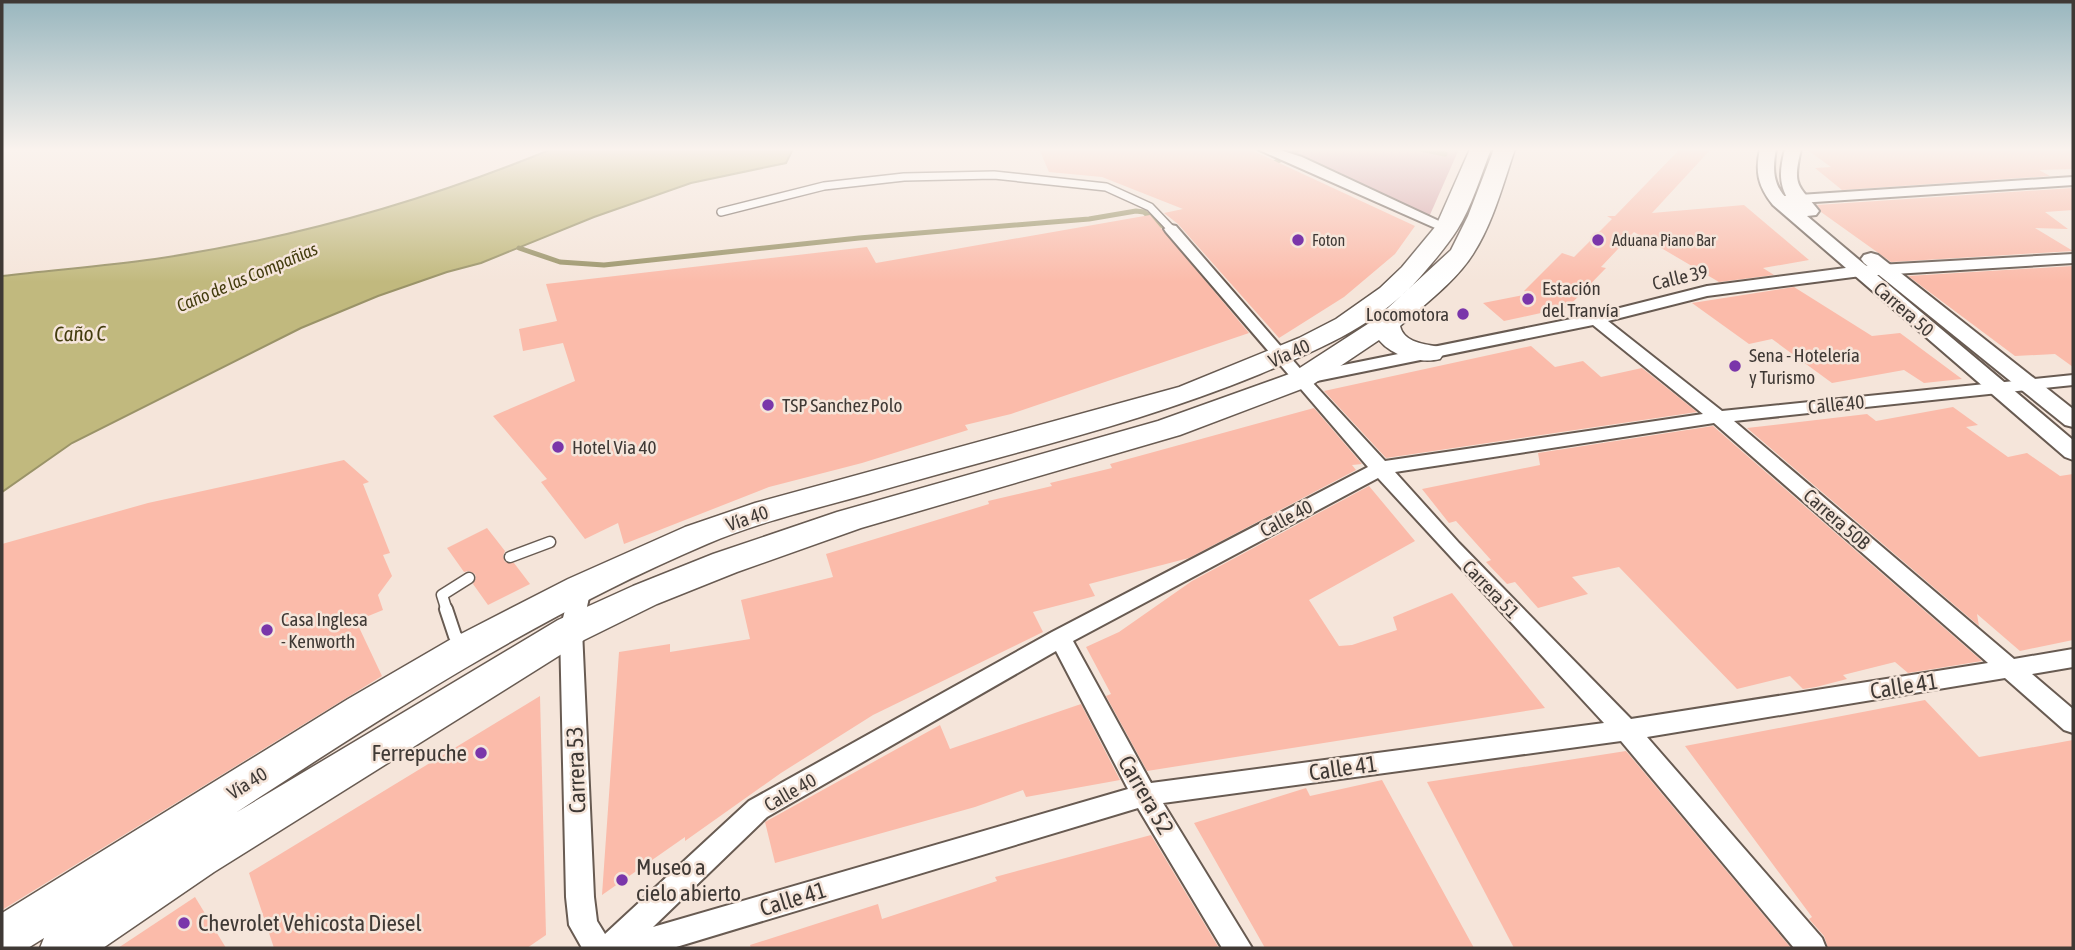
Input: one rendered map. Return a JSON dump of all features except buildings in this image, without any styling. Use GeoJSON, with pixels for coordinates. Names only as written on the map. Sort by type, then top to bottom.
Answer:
{"type":"FeatureCollection","features":[{"type":"Feature","properties":{"kind":"highway","name":"Vía 40"},"geometry":{"type":"LineString","coordinates":[[2,939],[362,710],[466,648],[580,588],[697,535],[767,511],[1152,404],[1228,379],[1292,369],[1389,293],[1411,272],[1447,228],[1462,193]]}},
{"type":"Feature","properties":{"kind":"highway","name":"Vía 40"},"geometry":{"type":"LineString","coordinates":[[63,948],[199,858],[571,630],[645,595],[726,562],[849,520],[1169,428],[1386,324],[1462,253],[1488,193]]}},
{"type":"Feature","properties":{"kind":"highway"},"geometry":{"type":"LineString","coordinates":[[1386,324],[1386,332],[1392,339],[1409,348],[1430,353]]}},
{"type":"Feature","properties":{"kind":"street"},"geometry":{"type":"LineString","coordinates":[[1371,193],[1447,228]]}},
{"type":"Feature","properties":{"kind":"street","name":"Carrera 50"},"geometry":{"type":"LineString","coordinates":[[1776,193],[1884,270],[2073,420]]}},
{"type":"Feature","properties":{"kind":"street"},"geometry":{"type":"LineString","coordinates":[[1788,193],[1787,200],[1887,193]]}},
{"type":"Feature","properties":{"kind":"street","name":"Carrera 50"},"geometry":{"type":"LineString","coordinates":[[1787,200],[1861,271],[2073,452]]}},
{"type":"Feature","properties":{"kind":"street","name":"Carrera 51"},"geometry":{"type":"LineString","coordinates":[[1171,229],[1452,548],[1626,730],[1812,948]]}},
{"type":"Feature","properties":{"kind":"street","name":"Calle 39"},"geometry":{"type":"LineString","coordinates":[[1292,369],[1430,353],[1596,319],[1707,291],[1861,271],[2073,258]]}},
{"type":"Feature","properties":{"kind":"street","name":"Carrera 50B"},"geometry":{"type":"LineString","coordinates":[[1596,319],[1718,417],[2073,723]]}},
{"type":"Feature","properties":{"kind":"street","name":"Calle 40"},"geometry":{"type":"LineString","coordinates":[[611,948],[758,809],[1060,638],[1381,468],[1718,417],[2073,380]]}},
{"type":"Feature","properties":{"kind":"street","name":"Carrera 53"},"geometry":{"type":"LineString","coordinates":[[580,588],[571,630],[580,897],[583,925],[598,948]]}},
{"type":"Feature","properties":{"kind":"street","name":"Carrera 52"},"geometry":{"type":"LineString","coordinates":[[1060,638],[1144,794],[1238,948]]}},
{"type":"Feature","properties":{"kind":"street","name":"Calle 41"},"geometry":{"type":"LineString","coordinates":[[628,948],[1144,794],[1626,730],[2073,658]]}},
{"type":"Feature","properties":{"kind":"lane"},"geometry":{"type":"LineString","coordinates":[[721,212],[795,193]]}},
{"type":"Feature","properties":{"kind":"lane"},"geometry":{"type":"LineString","coordinates":[[1120,193],[1150,207],[1171,229]]}},
{"type":"Feature","properties":{"kind":"lane"},"geometry":{"type":"LineString","coordinates":[[510,557],[550,542]]}},
{"type":"Feature","properties":{"kind":"lane"},"geometry":{"type":"LineString","coordinates":[[466,648],[455,636],[442,595],[468,578]]}},
{"type":"Feature","properties":{"kind":"shaded area"},"geometry":{"type":"Polygon","coordinates":[[[1375,193],[1439,193],[1429,217],[1375,193]]]}},
{"type":"Feature","properties":{"kind":"water"},"geometry":{"type":"Polygon","coordinates":[[[430,193],[662,193],[594,217],[481,263],[378,296],[301,328],[72,443],[2,492],[2,276],[206,251],[307,229],[430,193]]]}},
{"type":"Feature","properties":{"kind":"waterway"},"geometry":{"type":"LineString","coordinates":[[519,248],[560,262],[604,265],[859,238],[1089,219],[1136,211],[1144,212],[1160,225],[1170,228]]}},
{"type":"Feature","properties":{"kind":"place","name":"Foton"},"geometry":{"type":"Point","coordinates":[1298,240]}},
{"type":"Feature","properties":{"kind":"place","name":"Aduana Piano Bar"},"geometry":{"type":"Point","coordinates":[1598,240]}},
{"type":"Feature","properties":{"kind":"place","name":"Estación del Tranvía"},"geometry":{"type":"Point","coordinates":[1528,299]}},
{"type":"Feature","properties":{"kind":"place","name":"Locomotora"},"geometry":{"type":"Point","coordinates":[1463,314]}},
{"type":"Feature","properties":{"kind":"place","name":"Sena - Hotelería y Turismo"},"geometry":{"type":"Point","coordinates":[1735,366]}},
{"type":"Feature","properties":{"kind":"place","name":"TSP Sanchez Polo"},"geometry":{"type":"Point","coordinates":[768,405]}},
{"type":"Feature","properties":{"kind":"place","name":"Hotel Via 40"},"geometry":{"type":"Point","coordinates":[558,447]}},
{"type":"Feature","properties":{"kind":"place","name":"Casa Inglesa - Kenworth"},"geometry":{"type":"Point","coordinates":[267,630]}},
{"type":"Feature","properties":{"kind":"place","name":"Ferrepuche"},"geometry":{"type":"Point","coordinates":[481,753]}},
{"type":"Feature","properties":{"kind":"place","name":"Museo a cielo abierto"},"geometry":{"type":"Point","coordinates":[622,880]}},
{"type":"Feature","properties":{"kind":"place","name":"Chevrolet Vehicosta Diesel"},"geometry":{"type":"Point","coordinates":[184,923]}},
{"type":"Feature","properties":{"kind":"water label","name":"Caño de las Compañias"},"geometry":{"type":"Point","coordinates":[247,277]}},
{"type":"Feature","properties":{"kind":"water label","name":"Caño C"},"geometry":{"type":"Point","coordinates":[80,333]}}]}
